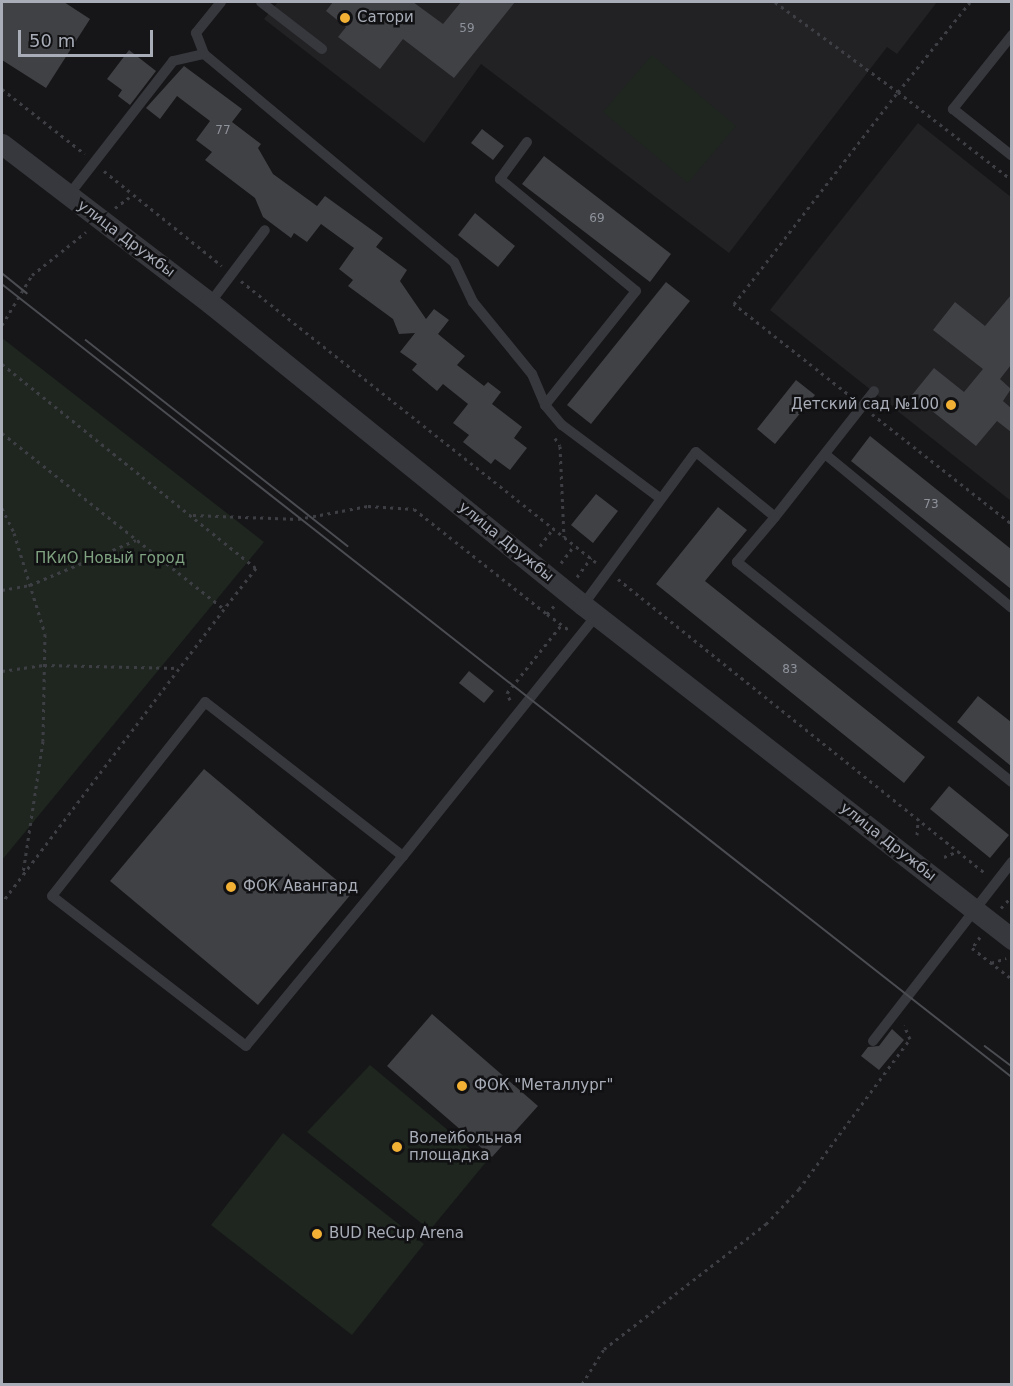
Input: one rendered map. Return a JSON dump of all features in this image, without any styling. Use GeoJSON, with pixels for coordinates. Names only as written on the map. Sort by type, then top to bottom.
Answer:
{"type":"FeatureCollection","features":[{"type":"Feature","properties":{"kind":"street","name":"улица Дружбы"},"geometry":{"type":"LineString","coordinates":[[2,144],[210,303],[590,610],[973,908],[1010,948]]}},
{"type":"Feature","properties":{"kind":"lane"},"geometry":{"type":"LineString","coordinates":[[221,2],[196,33],[204,54],[454,262],[473,302],[532,374],[545,405],[562,425],[660,498]]}},
{"type":"Feature","properties":{"kind":"lane"},"geometry":{"type":"LineString","coordinates":[[261,2],[322,49]]}},
{"type":"Feature","properties":{"kind":"lane"},"geometry":{"type":"LineString","coordinates":[[1011,35],[953,109],[1011,156]]}},
{"type":"Feature","properties":{"kind":"lane"},"geometry":{"type":"LineString","coordinates":[[68,196],[173,61],[204,54]]}},
{"type":"Feature","properties":{"kind":"lane"},"geometry":{"type":"LineString","coordinates":[[527,142],[500,179],[636,291],[545,405]]}},
{"type":"Feature","properties":{"kind":"lane"},"geometry":{"type":"LineString","coordinates":[[210,303],[265,230]]}},
{"type":"Feature","properties":{"kind":"lane"},"geometry":{"type":"LineString","coordinates":[[874,391],[737,562],[1011,782]]}},
{"type":"Feature","properties":{"kind":"lane"},"geometry":{"type":"LineString","coordinates":[[404,856],[205,702],[52,896],[246,1046],[404,856],[578,638],[607,571],[696,452],[775,517]]}},
{"type":"Feature","properties":{"kind":"lane"},"geometry":{"type":"LineString","coordinates":[[825,454],[1011,608]]}},
{"type":"Feature","properties":{"kind":"lane"},"geometry":{"type":"LineString","coordinates":[[873,1041],[973,908],[997,882],[1011,862]]}},
{"type":"Feature","properties":{"kind":"path"},"geometry":{"type":"LineString","coordinates":[[775,2],[898,92],[1011,180]]}},
{"type":"Feature","properties":{"kind":"path"},"geometry":{"type":"LineString","coordinates":[[970,2],[734,304],[1011,524]]}},
{"type":"Feature","properties":{"kind":"path"},"geometry":{"type":"LineString","coordinates":[[2,89],[94,162],[131,196],[233,274],[997,882]]}},
{"type":"Feature","properties":{"kind":"path"},"geometry":{"type":"LineString","coordinates":[[109,213],[131,196]]}},
{"type":"Feature","properties":{"kind":"path"},"geometry":{"type":"LineString","coordinates":[[2,325],[32,275],[76,240]]}},
{"type":"Feature","properties":{"kind":"path"},"geometry":{"type":"LineString","coordinates":[[2,364],[193,515],[256,568],[2,903]]}},
{"type":"Feature","properties":{"kind":"path"},"geometry":{"type":"LineString","coordinates":[[549,430],[560,446],[564,537]]}},
{"type":"Feature","properties":{"kind":"path"},"geometry":{"type":"LineString","coordinates":[[2,433],[224,609]]}},
{"type":"Feature","properties":{"kind":"path"},"geometry":{"type":"LineString","coordinates":[[193,515],[298,519],[368,506],[414,509],[578,638]]}},
{"type":"Feature","properties":{"kind":"path"},"geometry":{"type":"LineString","coordinates":[[2,508],[14,533],[45,634],[43,741],[23,876]]}},
{"type":"Feature","properties":{"kind":"path"},"geometry":{"type":"LineString","coordinates":[[446,533],[452,527]]}},
{"type":"Feature","properties":{"kind":"path"},"geometry":{"type":"LineString","coordinates":[[540,546],[554,530]]}},
{"type":"Feature","properties":{"kind":"path"},"geometry":{"type":"LineString","coordinates":[[2,590],[30,585],[136,540]]}},
{"type":"Feature","properties":{"kind":"path"},"geometry":{"type":"LineString","coordinates":[[561,563],[574,546]]}},
{"type":"Feature","properties":{"kind":"path"},"geometry":{"type":"LineString","coordinates":[[475,555],[480,549]]}},
{"type":"Feature","properties":{"kind":"path"},"geometry":{"type":"LineString","coordinates":[[572,583],[591,558]]}},
{"type":"Feature","properties":{"kind":"path"},"geometry":{"type":"LineString","coordinates":[[547,615],[562,597]]}},
{"type":"Feature","properties":{"kind":"path"},"geometry":{"type":"LineString","coordinates":[[2,671],[44,665],[179,668]]}},
{"type":"Feature","properties":{"kind":"path"},"geometry":{"type":"LineString","coordinates":[[917,835],[918,819]]}},
{"type":"Feature","properties":{"kind":"path"},"geometry":{"type":"LineString","coordinates":[[944,857],[958,850]]}},
{"type":"Feature","properties":{"kind":"path"},"geometry":{"type":"LineString","coordinates":[[984,931],[972,948],[1011,979]]}},
{"type":"Feature","properties":{"kind":"path"},"geometry":{"type":"LineString","coordinates":[[991,963],[1010,948]]}},
{"type":"Feature","properties":{"kind":"path"},"geometry":{"type":"LineString","coordinates":[[582,1384],[604,1349],[766,1224],[799,1189],[910,1039],[897,1010]]}},
{"type":"Feature","properties":{"kind":"shaded area"},"geometry":{"type":"Polygon","coordinates":[[[278,2],[937,2],[897,54],[887,47],[729,253],[481,64],[424,143],[264,19],[278,2]]]}},
{"type":"Feature","properties":{"kind":"shaded area","name":"Детский сад №100"},"geometry":{"type":"Polygon","coordinates":[[[918,123],[1011,197],[1011,501],[770,310],[918,123]]]}},
{"type":"Feature","properties":{"kind":"green space"},"geometry":{"type":"Polygon","coordinates":[[[652,55],[736,126],[688,183],[603,112],[652,55]]]}},
{"type":"Feature","properties":{"kind":"green space","name":"ПКиО Новый город"},"geometry":{"type":"Polygon","coordinates":[[[2,338],[264,542],[2,860],[2,338]]]}},
{"type":"Feature","properties":{"kind":"green space","name":"Волейбольная площадка"},"geometry":{"type":"Polygon","coordinates":[[[370,1065],[486,1162],[430,1230],[307,1132],[370,1065]]]}},
{"type":"Feature","properties":{"kind":"green space","name":"BUD ReCup Arena"},"geometry":{"type":"Polygon","coordinates":[[[283,1133],[424,1244],[352,1335],[211,1225],[283,1133]]]}},
{"type":"Feature","properties":{"kind":"building"},"geometry":{"type":"Polygon","coordinates":[[[2,2],[64,2],[90,19],[46,88],[2,60],[2,2]]]}},
{"type":"Feature","properties":{"kind":"building"},"geometry":{"type":"Polygon","coordinates":[[[333,2],[413,2],[443,24],[461,2],[515,2],[454,78],[403,39],[380,69],[338,37],[346,27],[326,11],[333,2]]]}},
{"type":"Feature","properties":{"kind":"building"},"geometry":{"type":"Polygon","coordinates":[[[129,50],[156,71],[130,105],[118,96],[122,90],[107,79],[129,50]]]}},
{"type":"Feature","properties":{"kind":"building"},"geometry":{"type":"Polygon","coordinates":[[[184,66],[242,109],[232,122],[261,144],[258,148],[273,174],[317,206],[325,196],[383,238],[376,247],[407,270],[400,281],[426,319],[434,309],[449,320],[438,334],[465,356],[457,365],[484,386],[488,382],[501,392],[492,404],[522,427],[514,438],[527,448],[510,470],[495,459],[491,464],[463,442],[469,435],[453,423],[468,404],[443,384],[437,391],[412,370],[417,364],[400,352],[415,333],[399,334],[393,319],[348,286],[353,280],[339,269],[354,248],[321,224],[307,242],[294,233],[291,238],[263,217],[255,198],[205,160],[212,152],[196,140],[210,121],[177,96],[160,119],[146,108],[184,66]]]}},
{"type":"Feature","properties":{"kind":"building"},"geometry":{"type":"Polygon","coordinates":[[[482,129],[504,146],[493,160],[471,143],[482,129]]]}},
{"type":"Feature","properties":{"kind":"building"},"geometry":{"type":"Polygon","coordinates":[[[544,156],[671,254],[650,282],[522,184],[544,156]]]}},
{"type":"Feature","properties":{"kind":"building"},"geometry":{"type":"Polygon","coordinates":[[[475,213],[515,246],[498,267],[458,235],[475,213]]]}},
{"type":"Feature","properties":{"kind":"building"},"geometry":{"type":"Polygon","coordinates":[[[666,282],[690,301],[591,424],[567,405],[666,282]]]}},
{"type":"Feature","properties":{"kind":"building"},"geometry":{"type":"Polygon","coordinates":[[[1011,295],[1011,365],[1000,379],[1011,389],[1003,401],[1011,408],[1011,432],[997,421],[976,446],[912,395],[934,368],[964,392],[983,369],[933,330],[955,302],[985,326],[1011,295]]]}},
{"type":"Feature","properties":{"kind":"building"},"geometry":{"type":"Polygon","coordinates":[[[796,380],[815,395],[775,444],[757,429],[796,380]]]}},
{"type":"Feature","properties":{"kind":"building"},"geometry":{"type":"Polygon","coordinates":[[[870,436],[1011,549],[1011,589],[851,461],[870,436]]]}},
{"type":"Feature","properties":{"kind":"building"},"geometry":{"type":"Polygon","coordinates":[[[596,494],[618,511],[593,543],[571,525],[596,494]]]}},
{"type":"Feature","properties":{"kind":"building"},"geometry":{"type":"Polygon","coordinates":[[[718,507],[747,530],[705,581],[925,757],[904,783],[656,584],[718,507]]]}},
{"type":"Feature","properties":{"kind":"building"},"geometry":{"type":"Polygon","coordinates":[[[469,671],[494,691],[484,703],[459,683],[469,671]]]}},
{"type":"Feature","properties":{"kind":"building"},"geometry":{"type":"Polygon","coordinates":[[[978,696],[1011,722],[1011,766],[957,722],[978,696]]]}},
{"type":"Feature","properties":{"kind":"building","name":"ФОК Авангард"},"geometry":{"type":"Polygon","coordinates":[[[204,769],[352,893],[258,1005],[110,881],[204,769]]]}},
{"type":"Feature","properties":{"kind":"building"},"geometry":{"type":"Polygon","coordinates":[[[949,786],[1009,835],[990,858],[930,809],[949,786]]]}},
{"type":"Feature","properties":{"kind":"building","name":"ФОК \"Металлург\""},"geometry":{"type":"Polygon","coordinates":[[[432,1014],[538,1106],[492,1157],[387,1066],[432,1014]]]}},
{"type":"Feature","properties":{"kind":"building"},"geometry":{"type":"Polygon","coordinates":[[[892,1029],[904,1040],[879,1070],[861,1056],[868,1047],[879,1046],[892,1029]]]}},
{"type":"Feature","properties":{"kind":"tram line"},"geometry":{"type":"LineString","coordinates":[[2,273],[27,293]]}},
{"type":"Feature","properties":{"kind":"tram line"},"geometry":{"type":"LineString","coordinates":[[2,284],[1012,1077]]}},
{"type":"Feature","properties":{"kind":"tram line"},"geometry":{"type":"LineString","coordinates":[[86,340],[348,546]]}},
{"type":"Feature","properties":{"kind":"tram line"},"geometry":{"type":"LineString","coordinates":[[985,1046],[1012,1066]]}},
{"type":"Feature","properties":{"kind":"place","name":"Сатори"},"geometry":{"type":"Point","coordinates":[345,18]}},
{"type":"Feature","properties":{"kind":"place","name":"Детский сад №100"},"geometry":{"type":"Point","coordinates":[951,405]}},
{"type":"Feature","properties":{"kind":"place","name":"ФОК Авангард"},"geometry":{"type":"Point","coordinates":[231,887]}},
{"type":"Feature","properties":{"kind":"place","name":"ФОК \"Металлург\""},"geometry":{"type":"Point","coordinates":[462,1086]}},
{"type":"Feature","properties":{"kind":"place","name":"Волейбольная площадка"},"geometry":{"type":"Point","coordinates":[397,1147]}},
{"type":"Feature","properties":{"kind":"place","name":"BUD ReCup Arena"},"geometry":{"type":"Point","coordinates":[317,1234]}}]}
